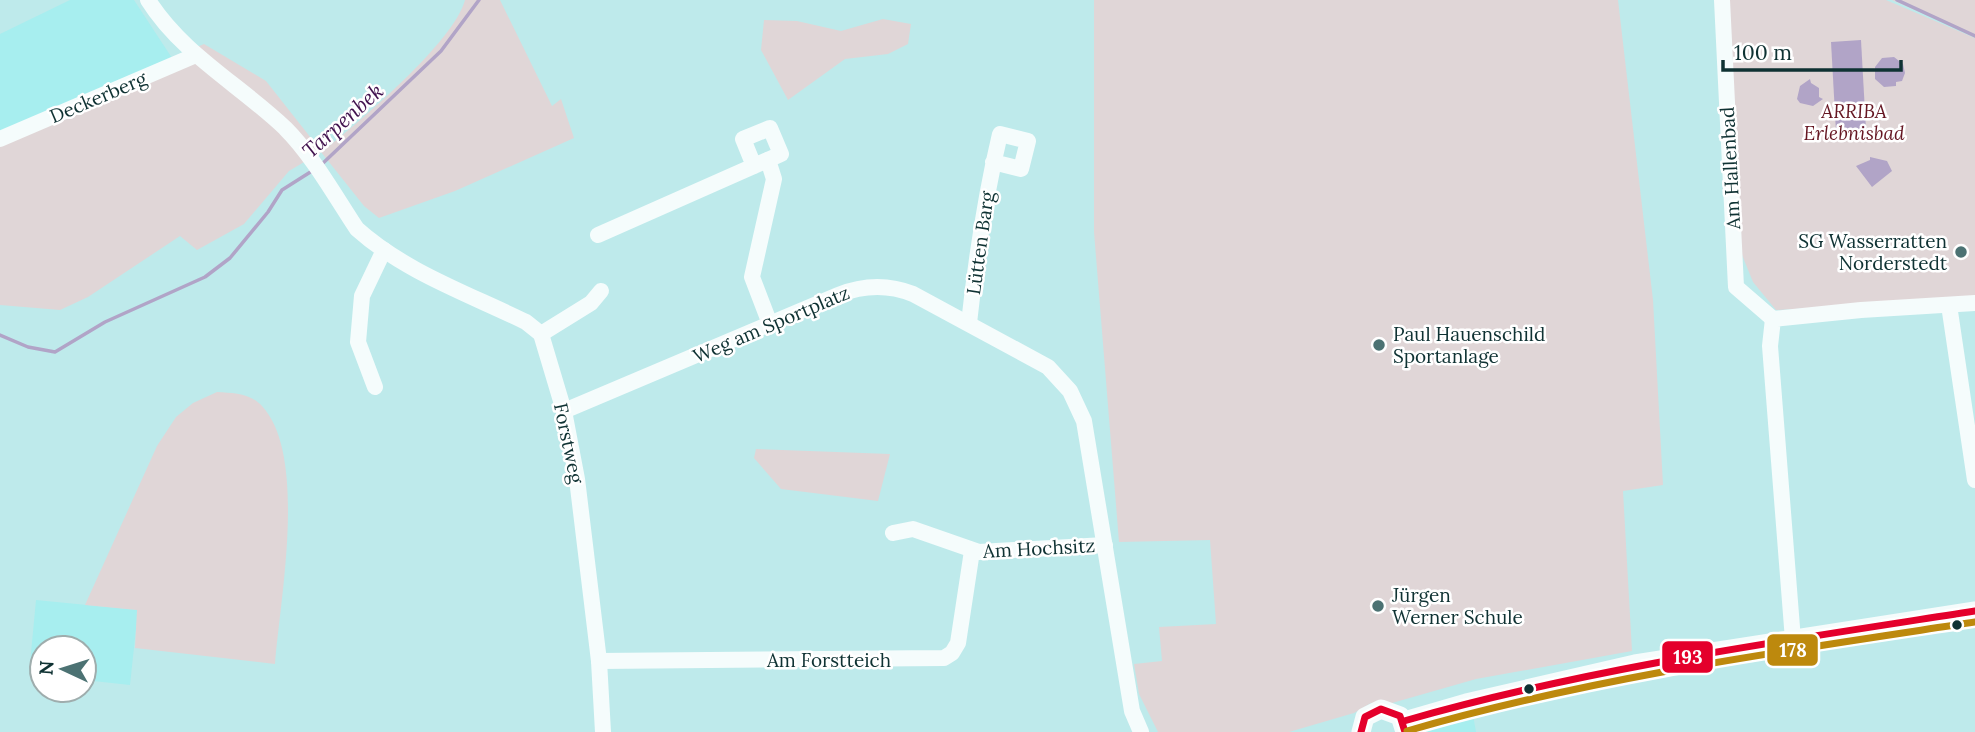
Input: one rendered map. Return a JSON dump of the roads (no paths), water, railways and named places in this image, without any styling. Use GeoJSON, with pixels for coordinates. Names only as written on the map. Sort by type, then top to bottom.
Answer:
{"type":"FeatureCollection","features":[{"type":"Feature","properties":{"kind":"main road"},"geometry":{"type":"LineString","coordinates":[[1361,732],[1365,717],[1376,710],[1389,709],[1405,726],[1466,703],[1635,664],[1975,611]]}},
{"type":"Feature","properties":{"kind":"street"},"geometry":{"type":"LineString","coordinates":[[148,0],[159,18],[196,55],[287,131],[358,229],[384,250],[526,322],[541,334],[591,303],[601,291]]}},
{"type":"Feature","properties":{"kind":"street","name":"Am Hallenbad"},"geometry":{"type":"LineString","coordinates":[[1722,0],[1736,287],[1773,319]]}},
{"type":"Feature","properties":{"kind":"street","name":"Deckerberg"},"geometry":{"type":"LineString","coordinates":[[0,139],[196,55]]}},
{"type":"Feature","properties":{"kind":"street","name":"Lütten Barg"},"geometry":{"type":"LineString","coordinates":[[969,323],[980,222],[993,162]]}},
{"type":"Feature","properties":{"kind":"street"},"geometry":{"type":"LineString","coordinates":[[598,235],[761,163],[774,180],[752,279],[770,324]]}},
{"type":"Feature","properties":{"kind":"street"},"geometry":{"type":"LineString","coordinates":[[375,387],[358,342],[362,296],[384,250]]}},
{"type":"Feature","properties":{"kind":"street","name":"Weg am Sportplatz"},"geometry":{"type":"LineString","coordinates":[[564,411],[846,292],[878,286],[908,292],[1042,363],[1070,391],[1084,421],[1132,711],[1141,732]]}},
{"type":"Feature","properties":{"kind":"street"},"geometry":{"type":"LineString","coordinates":[[1793,640],[1770,346],[1773,319],[1975,303]]}},
{"type":"Feature","properties":{"kind":"street"},"geometry":{"type":"LineString","coordinates":[[1949,305],[1975,481]]}},
{"type":"Feature","properties":{"kind":"street","name":"Forstweg"},"geometry":{"type":"LineString","coordinates":[[541,334],[564,411],[586,540],[599,661],[603,732]]}},
{"type":"Feature","properties":{"kind":"street","name":"Am Hochsitz"},"geometry":{"type":"LineString","coordinates":[[893,533],[913,529],[972,551],[1105,545]]}},
{"type":"Feature","properties":{"kind":"street","name":"Am Forstteich"},"geometry":{"type":"LineString","coordinates":[[599,661],[944,658],[952,653],[958,643],[972,551]]}},
{"type":"Feature","properties":{"kind":"waterway","name":"Tarpenbek"},"geometry":{"type":"LineString","coordinates":[[321,165],[441,51],[479,0]]}},
{"type":"Feature","properties":{"kind":"waterway","name":"Tarpenbek"},"geometry":{"type":"LineString","coordinates":[[1897,0],[1975,36]]}},
{"type":"Feature","properties":{"kind":"waterway","name":"Tarpenbek"},"geometry":{"type":"LineString","coordinates":[[0,335],[28,347],[55,352],[105,322],[205,277],[230,258],[268,212],[282,190],[312,171]]}},
{"type":"Feature","properties":{"kind":"place","name":"SG Wasserratten Norderstedt"},"geometry":{"type":"Point","coordinates":[1961,252]}},
{"type":"Feature","properties":{"kind":"place","name":"Paul Hauenschild Sportanlage"},"geometry":{"type":"Point","coordinates":[1379,345]}},
{"type":"Feature","properties":{"kind":"place","name":"Jürgen Werner Schule"},"geometry":{"type":"Point","coordinates":[1378,606]}},
{"type":"Feature","properties":{"kind":"park label","name":"ARRIBA Erlebnisbad"},"geometry":{"type":"Point","coordinates":[1854,122]}}]}
